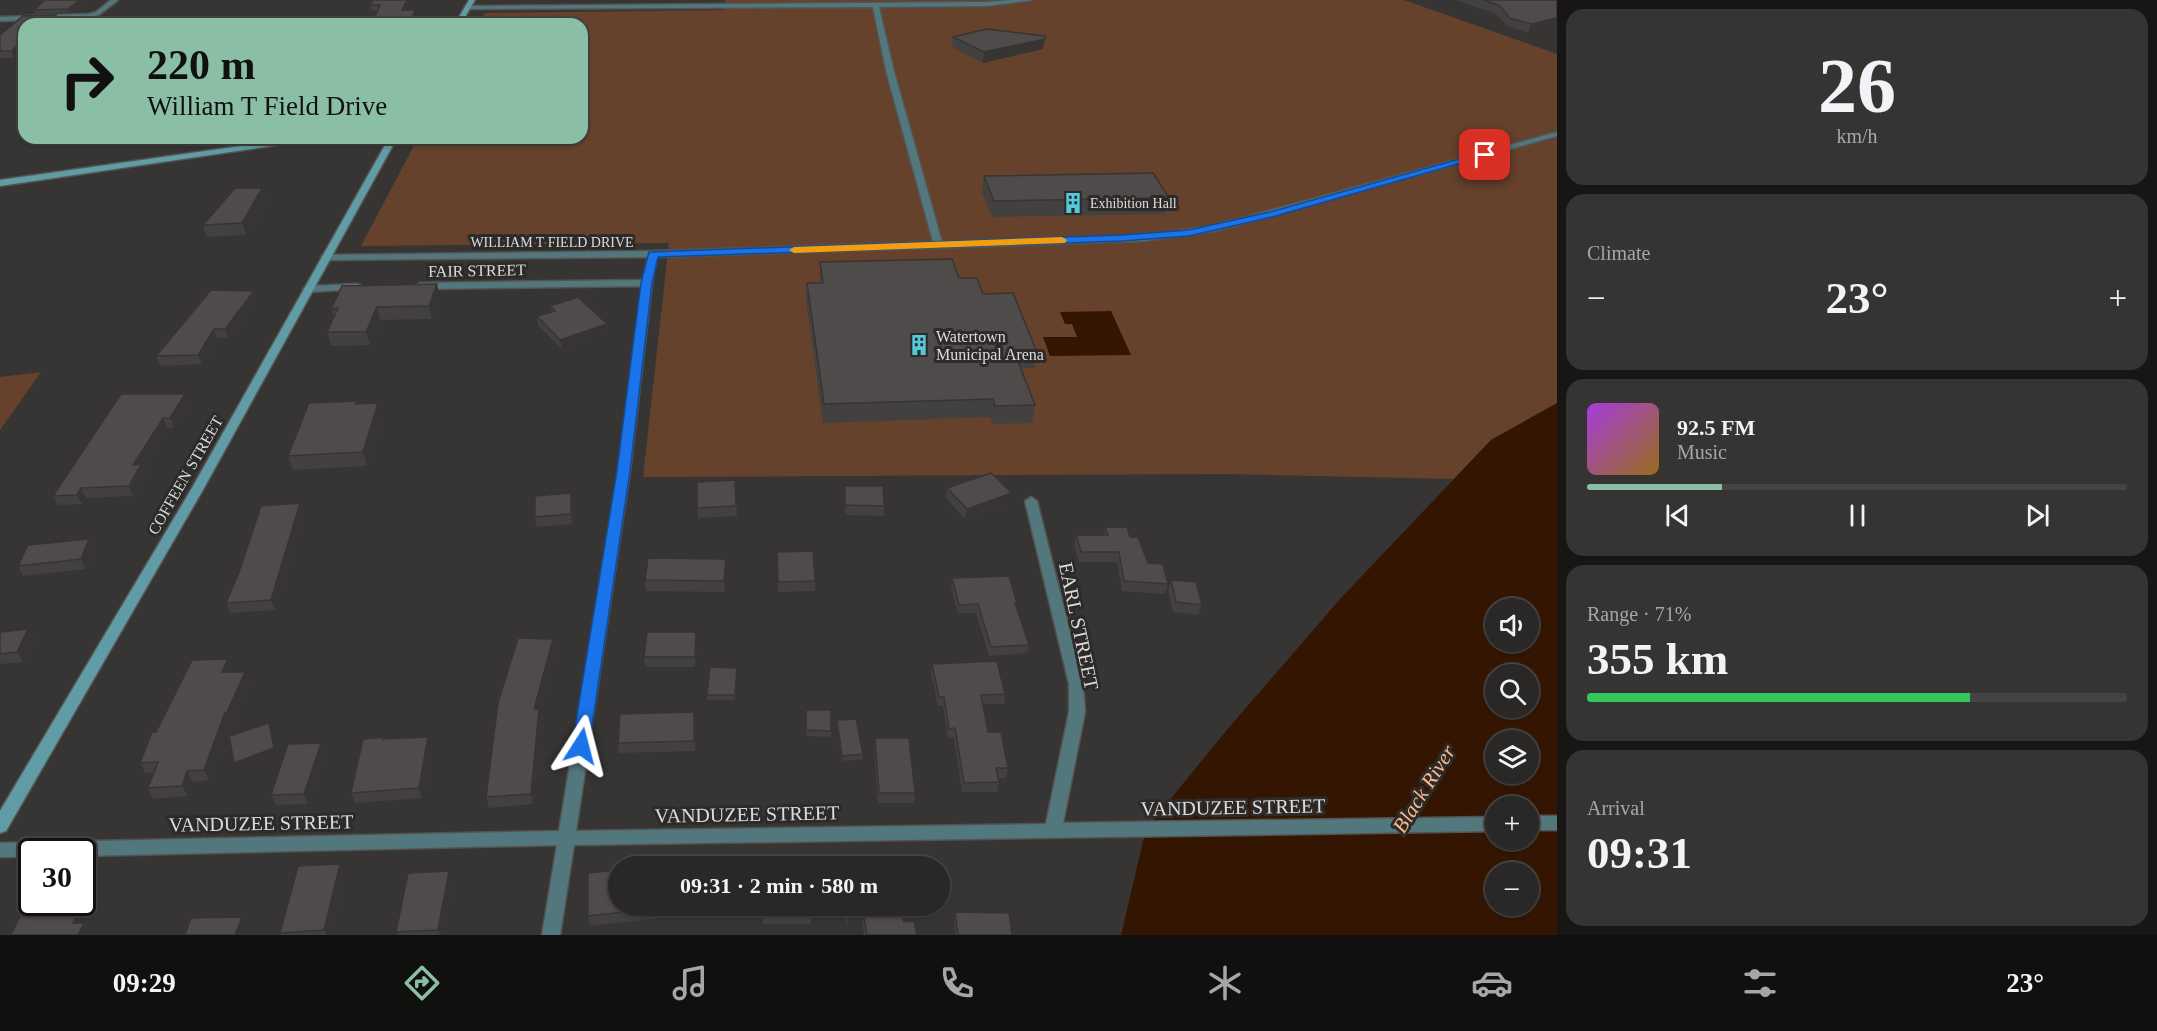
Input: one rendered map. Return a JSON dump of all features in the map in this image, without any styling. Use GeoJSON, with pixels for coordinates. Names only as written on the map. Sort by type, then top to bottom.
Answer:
{"type":"FeatureCollection","features":[{"type":"Feature","properties":{"kind":"main road"},"geometry":{"type":"LineString","coordinates":[[461,18],[472,0]]}},
{"type":"Feature","properties":{"kind":"main road"},"geometry":{"type":"LineString","coordinates":[[0,183],[270,144]]}},
{"type":"Feature","properties":{"kind":"main road","name":"COFFEEN STREET"},"geometry":{"type":"LineString","coordinates":[[0,826],[198,488],[390,144]]}},
{"type":"Feature","properties":{"kind":"street"},"geometry":{"type":"LineString","coordinates":[[30,18],[90,16],[99,14],[115,0]]}},
{"type":"Feature","properties":{"kind":"street"},"geometry":{"type":"LineString","coordinates":[[467,7],[987,4],[1030,0]]}},
{"type":"Feature","properties":{"kind":"street"},"geometry":{"type":"LineString","coordinates":[[876,5],[890,71],[938,245]]}},
{"type":"Feature","properties":{"kind":"street"},"geometry":{"type":"LineString","coordinates":[[0,19],[18,18]]}},
{"type":"Feature","properties":{"kind":"street","name":"WILLIAM T FIELD DRIVE"},"geometry":{"type":"LineString","coordinates":[[326,257],[653,254],[1145,237],[1213,230],[1557,134]]}},
{"type":"Feature","properties":{"kind":"street"},"geometry":{"type":"LineString","coordinates":[[551,935],[624,471],[647,283],[653,254]]}},
{"type":"Feature","properties":{"kind":"street","name":"FAIR STREET"},"geometry":{"type":"LineString","coordinates":[[410,286],[647,283]]}},
{"type":"Feature","properties":{"kind":"street"},"geometry":{"type":"LineString","coordinates":[[308,288],[364,287]]}},
{"type":"Feature","properties":{"kind":"street","name":"EARL STREET"},"geometry":{"type":"LineString","coordinates":[[1030,501],[1076,684],[1077,712],[1053,831]]}},
{"type":"Feature","properties":{"kind":"street"},"geometry":{"type":"LineString","coordinates":[[1539,823],[1557,823]]}},
{"type":"Feature","properties":{"kind":"street","name":"VANDUZEE STREET"},"geometry":{"type":"LineString","coordinates":[[0,849],[1485,824]]}},
{"type":"Feature","properties":{"kind":"shaded area"},"geometry":{"type":"Polygon","coordinates":[[[725,0],[1404,0],[1557,54],[1557,403],[1491,440],[1454,479],[1227,474],[643,477],[669,243],[361,246],[415,144],[588,144],[588,18],[482,18],[485,13],[724,10],[725,0]]]}},
{"type":"Feature","properties":{"kind":"shaded area"},"geometry":{"type":"Polygon","coordinates":[[[41,372],[0,430],[0,377],[41,372]]]}},
{"type":"Feature","properties":{"kind":"water"},"geometry":{"type":"Polygon","coordinates":[[[1111,311],[1131,355],[1050,356],[1043,337],[1077,337],[1072,324],[1065,324],[1060,312],[1111,311]]]}},
{"type":"Feature","properties":{"kind":"water","name":"Black River"},"geometry":{"type":"Polygon","coordinates":[[[1557,403],[1557,935],[1121,935],[1146,829],[1226,731],[1341,598],[1491,440],[1557,403]]]}},
{"type":"Feature","properties":{"kind":"building"},"geometry":{"type":"Polygon","coordinates":[[[45,0],[80,0],[68,9],[34,10],[45,0]]]}},
{"type":"Feature","properties":{"kind":"building"},"geometry":{"type":"Polygon","coordinates":[[[373,0],[407,0],[402,10],[415,10],[412,18],[375,18],[380,5],[370,5],[373,0]]]}},
{"type":"Feature","properties":{"kind":"building"},"geometry":{"type":"Polygon","coordinates":[[[1483,0],[1557,0],[1557,18],[1531,24],[1510,18],[1499,5],[1483,0]]]}},
{"type":"Feature","properties":{"kind":"building"},"geometry":{"type":"Polygon","coordinates":[[[56,15],[52,18],[21,18],[56,15]]]}},
{"type":"Feature","properties":{"kind":"building"},"geometry":{"type":"Polygon","coordinates":[[[18,20],[18,45],[11,51],[0,51],[0,35],[18,20]]]}},
{"type":"Feature","properties":{"kind":"building"},"geometry":{"type":"Polygon","coordinates":[[[987,29],[1045,36],[1045,39],[984,52],[953,37],[987,29]]]}},
{"type":"Feature","properties":{"kind":"building"},"geometry":{"type":"Polygon","coordinates":[[[1153,173],[1169,198],[994,201],[984,176],[1153,173]]]}},
{"type":"Feature","properties":{"kind":"building"},"geometry":{"type":"Polygon","coordinates":[[[235,188],[262,188],[242,223],[203,225],[235,188]]]}},
{"type":"Feature","properties":{"kind":"building","name":"Watertown Municipal Arena"},"geometry":{"type":"Polygon","coordinates":[[[952,259],[959,278],[977,278],[983,294],[1013,293],[1036,350],[1014,351],[1035,405],[995,406],[993,399],[824,404],[807,283],[823,283],[820,262],[952,259]]]}},
{"type":"Feature","properties":{"kind":"building"},"geometry":{"type":"Polygon","coordinates":[[[437,284],[429,306],[377,307],[366,332],[327,332],[338,308],[331,309],[342,286],[437,284]]]}},
{"type":"Feature","properties":{"kind":"building"},"geometry":{"type":"Polygon","coordinates":[[[211,290],[254,291],[225,329],[214,329],[198,355],[156,356],[211,290]]]}},
{"type":"Feature","properties":{"kind":"building"},"geometry":{"type":"Polygon","coordinates":[[[578,297],[607,324],[560,340],[537,316],[555,311],[550,306],[578,297]]]}},
{"type":"Feature","properties":{"kind":"building"},"geometry":{"type":"Polygon","coordinates":[[[121,394],[185,394],[170,418],[163,418],[133,465],[141,464],[129,486],[81,488],[77,495],[53,496],[121,394]]]}},
{"type":"Feature","properties":{"kind":"building"},"geometry":{"type":"Polygon","coordinates":[[[357,401],[356,404],[378,403],[363,452],[288,456],[309,403],[357,401]]]}},
{"type":"Feature","properties":{"kind":"building"},"geometry":{"type":"Polygon","coordinates":[[[991,473],[1012,493],[967,509],[947,488],[991,473]]]}},
{"type":"Feature","properties":{"kind":"building"},"geometry":{"type":"Polygon","coordinates":[[[735,480],[736,506],[697,508],[697,482],[735,480]]]}},
{"type":"Feature","properties":{"kind":"building"},"geometry":{"type":"Polygon","coordinates":[[[845,486],[883,486],[884,506],[845,505],[845,486]]]}},
{"type":"Feature","properties":{"kind":"building"},"geometry":{"type":"Polygon","coordinates":[[[571,493],[571,514],[535,517],[535,496],[571,493]]]}},
{"type":"Feature","properties":{"kind":"building"},"geometry":{"type":"Polygon","coordinates":[[[300,503],[271,600],[226,603],[261,506],[300,503]]]}},
{"type":"Feature","properties":{"kind":"building"},"geometry":{"type":"Polygon","coordinates":[[[1105,527],[1127,527],[1130,537],[1138,537],[1148,563],[1163,564],[1168,584],[1124,581],[1119,552],[1081,552],[1076,535],[1108,535],[1105,527]]]}},
{"type":"Feature","properties":{"kind":"building"},"geometry":{"type":"Polygon","coordinates":[[[89,539],[81,559],[18,566],[28,545],[89,539]]]}},
{"type":"Feature","properties":{"kind":"building"},"geometry":{"type":"Polygon","coordinates":[[[813,551],[815,581],[778,582],[777,552],[813,551]]]}},
{"type":"Feature","properties":{"kind":"building"},"geometry":{"type":"Polygon","coordinates":[[[648,558],[726,559],[724,581],[645,580],[648,558]]]}},
{"type":"Feature","properties":{"kind":"building"},"geometry":{"type":"Polygon","coordinates":[[[1009,576],[1029,645],[991,647],[978,604],[959,605],[952,578],[1009,576]]]}},
{"type":"Feature","properties":{"kind":"building"},"geometry":{"type":"Polygon","coordinates":[[[1171,580],[1196,582],[1202,605],[1176,602],[1171,580]]]}},
{"type":"Feature","properties":{"kind":"building"},"geometry":{"type":"Polygon","coordinates":[[[28,629],[17,652],[0,654],[0,632],[28,629]]]}},
{"type":"Feature","properties":{"kind":"building"},"geometry":{"type":"Polygon","coordinates":[[[647,632],[696,632],[695,657],[644,657],[647,632]]]}},
{"type":"Feature","properties":{"kind":"building"},"geometry":{"type":"Polygon","coordinates":[[[518,638],[553,639],[534,709],[539,709],[531,794],[486,797],[498,703],[518,638]]]}},
{"type":"Feature","properties":{"kind":"building"},"geometry":{"type":"Polygon","coordinates":[[[228,659],[222,672],[245,672],[225,717],[225,712],[204,770],[187,771],[182,786],[148,788],[158,762],[140,763],[152,732],[156,732],[192,660],[228,659]]]}},
{"type":"Feature","properties":{"kind":"building"},"geometry":{"type":"Polygon","coordinates":[[[997,661],[1005,694],[981,695],[988,732],[1001,732],[1008,768],[996,768],[999,782],[964,783],[955,728],[949,729],[944,697],[939,697],[932,664],[997,661]]]}},
{"type":"Feature","properties":{"kind":"building"},"geometry":{"type":"Polygon","coordinates":[[[710,667],[737,668],[735,695],[707,695],[710,667]]]}},
{"type":"Feature","properties":{"kind":"building"},"geometry":{"type":"Polygon","coordinates":[[[806,710],[831,710],[831,731],[806,730],[806,710]]]}},
{"type":"Feature","properties":{"kind":"building"},"geometry":{"type":"Polygon","coordinates":[[[694,712],[694,741],[618,743],[620,714],[694,712]]]}},
{"type":"Feature","properties":{"kind":"building"},"geometry":{"type":"Polygon","coordinates":[[[856,719],[863,754],[842,756],[837,720],[856,719]]]}},
{"type":"Feature","properties":{"kind":"building"},"geometry":{"type":"Polygon","coordinates":[[[269,723],[274,748],[234,763],[229,736],[269,723]]]}},
{"type":"Feature","properties":{"kind":"building"},"geometry":{"type":"Polygon","coordinates":[[[384,737],[383,739],[428,737],[419,788],[351,793],[363,739],[384,737]]]}},
{"type":"Feature","properties":{"kind":"building"},"geometry":{"type":"Polygon","coordinates":[[[875,738],[909,738],[915,793],[879,793],[875,738]]]}},
{"type":"Feature","properties":{"kind":"building"},"geometry":{"type":"Polygon","coordinates":[[[321,743],[304,794],[271,795],[288,744],[321,743]]]}},
{"type":"Feature","properties":{"kind":"building"},"geometry":{"type":"Polygon","coordinates":[[[340,864],[324,930],[280,933],[298,866],[340,864]]]}},
{"type":"Feature","properties":{"kind":"building"},"geometry":{"type":"Polygon","coordinates":[[[449,871],[438,930],[396,932],[408,873],[449,871]]]}},
{"type":"Feature","properties":{"kind":"building"},"geometry":{"type":"Polygon","coordinates":[[[608,871],[608,914],[588,916],[588,873],[608,871]]]}},
{"type":"Feature","properties":{"kind":"building"},"geometry":{"type":"Polygon","coordinates":[[[955,912],[1009,913],[1012,935],[958,935],[955,912]]]}},
{"type":"Feature","properties":{"kind":"building"},"geometry":{"type":"Polygon","coordinates":[[[20,916],[76,916],[73,923],[84,923],[78,935],[11,935],[20,916]]]}},
{"type":"Feature","properties":{"kind":"building"},"geometry":{"type":"Polygon","coordinates":[[[864,916],[902,916],[904,922],[914,921],[917,935],[867,935],[864,916]]]}},
{"type":"Feature","properties":{"kind":"building"},"geometry":{"type":"Polygon","coordinates":[[[242,917],[235,935],[185,935],[191,918],[242,917]]]}},
{"type":"Feature","properties":{"kind":"slow traffic"},"geometry":{"type":"LineString","coordinates":[[794,250],[1062,240]]}},
{"type":"Feature","properties":{"kind":"place","name":"Exhibition Hall"},"geometry":{"type":"Point","coordinates":[1073,203]}},
{"type":"Feature","properties":{"kind":"place","name":"Watertown Municipal Arena"},"geometry":{"type":"Point","coordinates":[919,345]}},
{"type":"Feature","properties":{"kind":"route"},"geometry":{"type":"LineString","coordinates":[[581,746],[624,471],[647,283],[653,254],[1122,238],[1189,233],[1213,230],[1485,155]]}}]}
